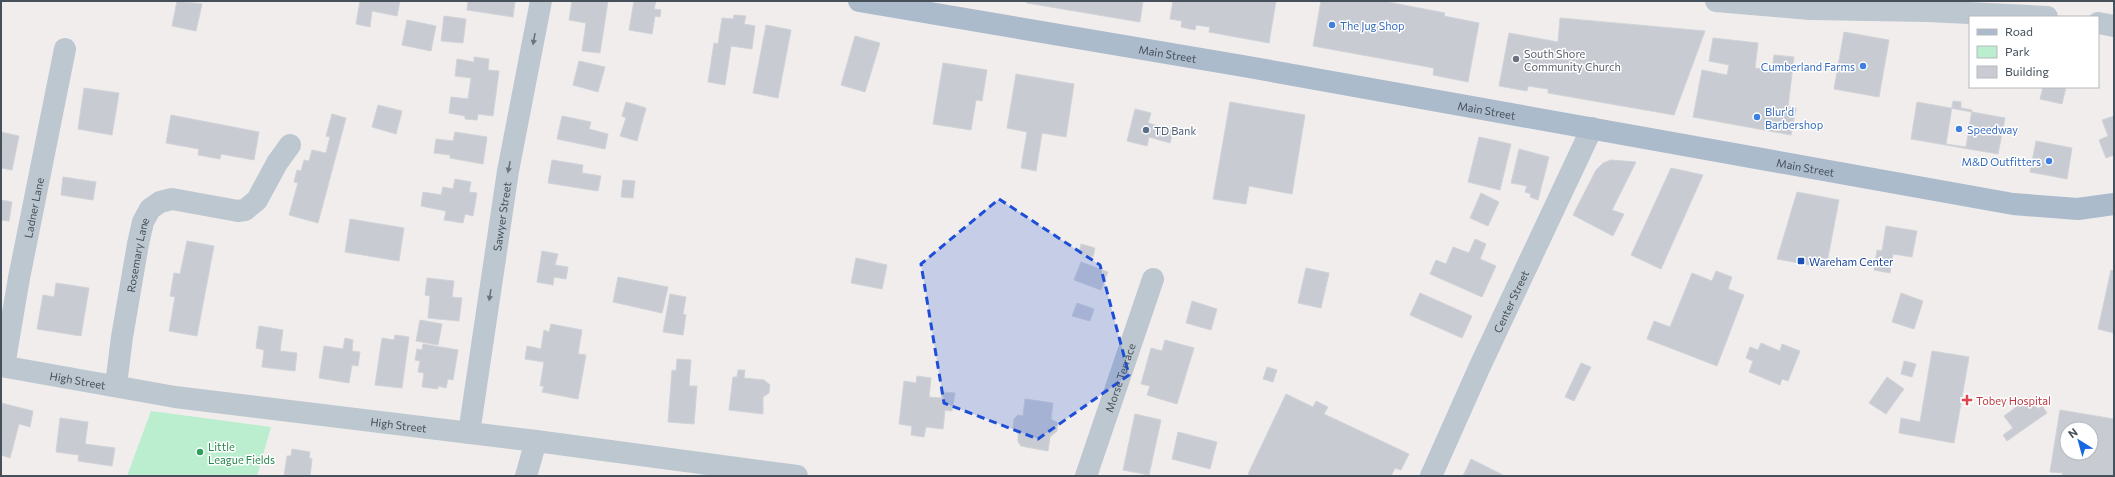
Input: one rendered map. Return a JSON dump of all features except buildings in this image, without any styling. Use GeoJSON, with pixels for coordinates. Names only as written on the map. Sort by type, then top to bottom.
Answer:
{"type":"FeatureCollection","features":[{"type":"Feature","properties":{"kind":"main road","name":"Main Street"},"geometry":{"type":"LineString","coordinates":[[859,1],[1592,128],[2013,204],[2078,208],[2114,204]]}},
{"type":"Feature","properties":{"kind":"street","name":"Sawyer Street"},"geometry":{"type":"LineString","coordinates":[[469,434],[508,171],[541,1]]}},
{"type":"Feature","properties":{"kind":"street"},"geometry":{"type":"LineString","coordinates":[[1716,1],[1810,9],[1935,11],[2028,16]]}},
{"type":"Feature","properties":{"kind":"street"},"geometry":{"type":"LineString","coordinates":[[2099,23],[2114,26]]}},
{"type":"Feature","properties":{"kind":"street","name":"Ladner Lane"},"geometry":{"type":"LineString","coordinates":[[3,366],[65,49]]}},
{"type":"Feature","properties":{"kind":"street","name":"Center Street"},"geometry":{"type":"LineString","coordinates":[[1432,476],[1480,366],[1592,128]]}},
{"type":"Feature","properties":{"kind":"street","name":"Rosemary Lane"},"geometry":{"type":"LineString","coordinates":[[116,385],[122,337],[138,244],[143,222],[150,209],[160,202],[172,199],[238,211],[245,210],[257,200],[277,163],[290,145]]}},
{"type":"Feature","properties":{"kind":"street","name":"Morse Terrace"},"geometry":{"type":"LineString","coordinates":[[1086,476],[1153,279]]}},
{"type":"Feature","properties":{"kind":"street","name":"High Street"},"geometry":{"type":"LineString","coordinates":[[3,366],[116,385],[175,397],[536,441],[797,476]]}},
{"type":"Feature","properties":{"kind":"street"},"geometry":{"type":"LineString","coordinates":[[526,476],[536,441]]}},
{"type":"Feature","properties":{"kind":"highlighted area"},"geometry":{"type":"Polygon","coordinates":[[[999,199],[1100,265],[1129,375],[1038,439],[944,403],[921,264],[999,199]]]}},
{"type":"Feature","properties":{"kind":"green space","name":"Little League Fields"},"geometry":{"type":"Polygon","coordinates":[[[151,411],[271,427],[257,476],[127,476],[151,411]]]}},
{"type":"Feature","properties":{"kind":"place","name":"The Jug Shop"},"geometry":{"type":"Point","coordinates":[1332,25]}},
{"type":"Feature","properties":{"kind":"place","name":"South Shore Community Church"},"geometry":{"type":"Point","coordinates":[1516,59]}},
{"type":"Feature","properties":{"kind":"place","name":"Cumberland Farms"},"geometry":{"type":"Point","coordinates":[1863,66]}},
{"type":"Feature","properties":{"kind":"place","name":"Blur'd Barbershop"},"geometry":{"type":"Point","coordinates":[1757,117]}},
{"type":"Feature","properties":{"kind":"place","name":"Speedway"},"geometry":{"type":"Point","coordinates":[1959,129]}},
{"type":"Feature","properties":{"kind":"place","name":"TD Bank"},"geometry":{"type":"Point","coordinates":[1146,130]}},
{"type":"Feature","properties":{"kind":"place","name":"M&D Outfitters"},"geometry":{"type":"Point","coordinates":[2049,161]}},
{"type":"Feature","properties":{"kind":"place","name":"Wareham Center"},"geometry":{"type":"Point","coordinates":[1801,261]}},
{"type":"Feature","properties":{"kind":"place","name":"Tobey Hospital"},"geometry":{"type":"Point","coordinates":[1967,400]}},
{"type":"Feature","properties":{"kind":"place","name":"Little League Fields"},"geometry":{"type":"Point","coordinates":[200,452]}}]}
